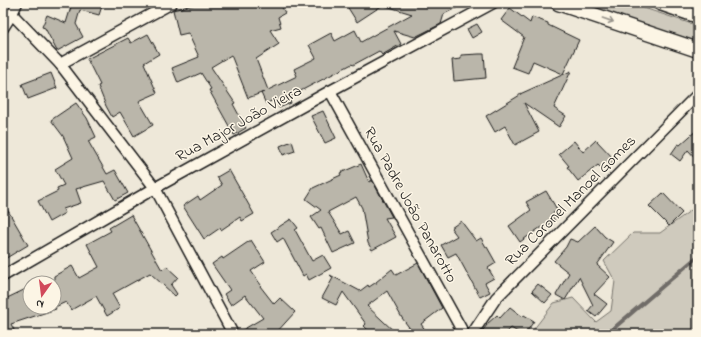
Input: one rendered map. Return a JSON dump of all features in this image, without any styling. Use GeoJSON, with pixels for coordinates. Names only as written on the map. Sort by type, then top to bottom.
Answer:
{"type":"FeatureCollection","features":[{"type":"Feature","properties":{"kind":"main road"},"geometry":{"type":"LineString","coordinates":[[558,3],[698,50]]}},
{"type":"Feature","properties":{"kind":"main road"},"geometry":{"type":"LineString","coordinates":[[660,3],[698,16]]}},
{"type":"Feature","properties":{"kind":"street"},"geometry":{"type":"LineString","coordinates":[[4,26],[12,14],[16,3]]}},
{"type":"Feature","properties":{"kind":"street"},"geometry":{"type":"LineString","coordinates":[[60,64],[172,3]]}},
{"type":"Feature","properties":{"kind":"street","name":"Rua Major João Vieira"},"geometry":{"type":"LineString","coordinates":[[3,276],[155,188],[330,90],[493,3]]}},
{"type":"Feature","properties":{"kind":"street"},"geometry":{"type":"LineString","coordinates":[[12,14],[60,64],[155,188],[233,334]]}},
{"type":"Feature","properties":{"kind":"street","name":"Rua Padre João Panarotto"},"geometry":{"type":"LineString","coordinates":[[330,90],[464,334]]}},
{"type":"Feature","properties":{"kind":"street","name":"Rua Coronel Manoel Gomes"},"geometry":{"type":"LineString","coordinates":[[472,334],[496,298],[698,94]]}},
{"type":"Feature","properties":{"kind":"shaded area"},"geometry":{"type":"Polygon","coordinates":[[[581,3],[629,3],[698,26],[698,42],[581,3]]]}},
{"type":"Feature","properties":{"kind":"shaded area"},"geometry":{"type":"Polygon","coordinates":[[[698,205],[698,334],[530,334],[554,303],[573,298],[596,322],[611,311],[615,281],[604,261],[633,233],[660,233],[698,205]]]}},
{"type":"Feature","properties":{"kind":"building"},"geometry":{"type":"Polygon","coordinates":[[[67,3],[103,3],[99,15],[80,10],[76,24],[83,37],[57,51],[45,28],[42,27],[47,15],[66,23],[71,7],[66,6],[67,3]]]}},
{"type":"Feature","properties":{"kind":"building"},"geometry":{"type":"Polygon","coordinates":[[[200,3],[280,3],[285,13],[278,17],[281,27],[270,30],[279,44],[256,59],[268,90],[297,76],[294,69],[316,58],[309,45],[331,33],[335,41],[355,30],[361,42],[412,14],[386,6],[386,3],[466,3],[444,14],[441,24],[415,37],[394,31],[401,44],[382,55],[379,51],[289,97],[291,103],[279,108],[275,99],[266,104],[261,93],[248,98],[231,55],[211,67],[235,103],[233,104],[246,128],[234,135],[209,90],[211,89],[201,73],[178,83],[172,68],[199,57],[188,33],[179,35],[173,10],[200,3]]]}},
{"type":"Feature","properties":{"kind":"building"},"geometry":{"type":"Polygon","coordinates":[[[345,3],[386,3],[357,22],[345,3]]]}},
{"type":"Feature","properties":{"kind":"building"},"geometry":{"type":"Polygon","coordinates":[[[510,8],[530,23],[532,17],[548,23],[548,25],[579,40],[563,74],[533,61],[528,73],[512,67],[524,37],[501,20],[510,8]]]}},
{"type":"Feature","properties":{"kind":"building"},"geometry":{"type":"Polygon","coordinates":[[[477,24],[482,32],[472,38],[467,29],[477,24]]]}},
{"type":"Feature","properties":{"kind":"building"},"geometry":{"type":"Polygon","coordinates":[[[148,34],[159,54],[144,63],[157,93],[139,101],[153,125],[134,136],[120,112],[112,117],[98,86],[100,85],[87,59],[128,38],[131,43],[148,34]]]}},
{"type":"Feature","properties":{"kind":"building"},"geometry":{"type":"Polygon","coordinates":[[[484,54],[486,78],[454,81],[452,60],[461,59],[461,55],[484,54]]]}},
{"type":"Feature","properties":{"kind":"building"},"geometry":{"type":"Polygon","coordinates":[[[571,71],[554,108],[566,116],[559,127],[524,103],[539,132],[515,145],[505,126],[495,132],[486,116],[520,94],[571,71]]]}},
{"type":"Feature","properties":{"kind":"building"},"geometry":{"type":"Polygon","coordinates":[[[51,73],[57,88],[28,99],[22,84],[51,73]]]}},
{"type":"Feature","properties":{"kind":"building"},"geometry":{"type":"Polygon","coordinates":[[[76,103],[87,118],[96,137],[88,141],[107,174],[115,170],[128,193],[115,200],[104,181],[76,189],[81,203],[63,209],[65,213],[49,222],[38,201],[58,191],[57,188],[64,185],[55,169],[73,158],[63,136],[51,120],[76,103]]]}},
{"type":"Feature","properties":{"kind":"building"},"geometry":{"type":"Polygon","coordinates":[[[323,111],[336,138],[325,143],[311,116],[323,111]]]}},
{"type":"Feature","properties":{"kind":"building"},"geometry":{"type":"Polygon","coordinates":[[[698,129],[698,161],[688,150],[680,161],[671,154],[678,144],[680,145],[698,129]]]}},
{"type":"Feature","properties":{"kind":"building"},"geometry":{"type":"Polygon","coordinates":[[[596,140],[615,160],[604,171],[598,165],[578,181],[567,167],[569,166],[559,154],[574,141],[583,152],[596,140]]]}},
{"type":"Feature","properties":{"kind":"building"},"geometry":{"type":"Polygon","coordinates":[[[292,141],[295,151],[283,155],[280,146],[292,141]]]}},
{"type":"Feature","properties":{"kind":"building"},"geometry":{"type":"Polygon","coordinates":[[[361,164],[369,182],[372,180],[392,217],[385,218],[396,237],[372,250],[368,243],[362,208],[356,197],[328,212],[342,234],[349,231],[355,243],[333,253],[321,228],[319,229],[311,217],[321,210],[306,199],[313,188],[341,175],[340,173],[361,164]]]}},
{"type":"Feature","properties":{"kind":"building"},"geometry":{"type":"Polygon","coordinates":[[[229,170],[254,214],[242,221],[240,217],[204,239],[183,206],[198,196],[200,200],[222,185],[217,177],[229,170]]]}},
{"type":"Feature","properties":{"kind":"building"},"geometry":{"type":"Polygon","coordinates":[[[546,191],[558,211],[551,214],[555,221],[541,229],[541,227],[520,242],[509,226],[531,210],[526,202],[546,191]]]}},
{"type":"Feature","properties":{"kind":"building"},"geometry":{"type":"Polygon","coordinates":[[[663,193],[682,213],[669,226],[649,206],[663,193]]]}},
{"type":"Feature","properties":{"kind":"building"},"geometry":{"type":"Polygon","coordinates":[[[3,202],[28,245],[3,260],[3,202]]]}},
{"type":"Feature","properties":{"kind":"building"},"geometry":{"type":"Polygon","coordinates":[[[131,215],[162,270],[166,266],[178,277],[171,285],[177,294],[175,296],[150,273],[112,294],[120,308],[107,316],[96,296],[71,310],[66,302],[62,304],[62,275],[56,275],[72,266],[79,278],[99,267],[87,244],[111,231],[109,228],[131,215]]]}},
{"type":"Feature","properties":{"kind":"building"},"geometry":{"type":"Polygon","coordinates":[[[291,219],[298,228],[295,230],[312,261],[323,255],[331,268],[309,280],[306,274],[303,276],[283,238],[277,242],[271,232],[291,219]]]}},
{"type":"Feature","properties":{"kind":"building"},"geometry":{"type":"Polygon","coordinates":[[[461,221],[476,241],[481,238],[496,263],[488,268],[494,278],[485,283],[490,292],[480,297],[456,253],[448,257],[441,245],[457,236],[451,228],[461,221]]]}},
{"type":"Feature","properties":{"kind":"building"},"geometry":{"type":"Polygon","coordinates":[[[595,226],[605,237],[613,242],[597,265],[610,277],[594,294],[607,304],[596,317],[588,311],[593,305],[579,277],[565,300],[556,295],[569,273],[554,261],[566,247],[570,239],[578,242],[595,226]]]}},
{"type":"Feature","properties":{"kind":"building"},"geometry":{"type":"Polygon","coordinates":[[[251,240],[265,262],[251,271],[261,285],[260,286],[274,304],[280,298],[295,312],[275,334],[239,334],[239,332],[263,318],[245,295],[231,305],[224,294],[230,290],[212,264],[222,257],[223,259],[251,240]]]}},
{"type":"Feature","properties":{"kind":"building"},"geometry":{"type":"Polygon","coordinates":[[[418,263],[442,308],[421,324],[428,334],[414,334],[402,318],[387,291],[367,306],[397,334],[372,334],[364,326],[366,324],[343,292],[336,305],[322,298],[333,278],[330,275],[360,291],[368,285],[369,287],[375,283],[376,284],[376,282],[392,269],[396,275],[418,263]]]}},
{"type":"Feature","properties":{"kind":"building"},"geometry":{"type":"Polygon","coordinates":[[[538,284],[552,295],[545,303],[532,291],[538,284]]]}},
{"type":"Feature","properties":{"kind":"building"},"geometry":{"type":"Polygon","coordinates":[[[22,291],[22,315],[38,315],[11,324],[16,334],[3,334],[3,300],[22,291]]]}},
{"type":"Feature","properties":{"kind":"building"},"geometry":{"type":"Polygon","coordinates":[[[510,307],[523,317],[524,315],[534,321],[525,334],[521,334],[511,328],[505,334],[480,334],[486,325],[497,315],[500,318],[510,307]]]}},
{"type":"Feature","properties":{"kind":"waterway"},"geometry":{"type":"LineString","coordinates":[[607,334],[698,256]]}}]}
